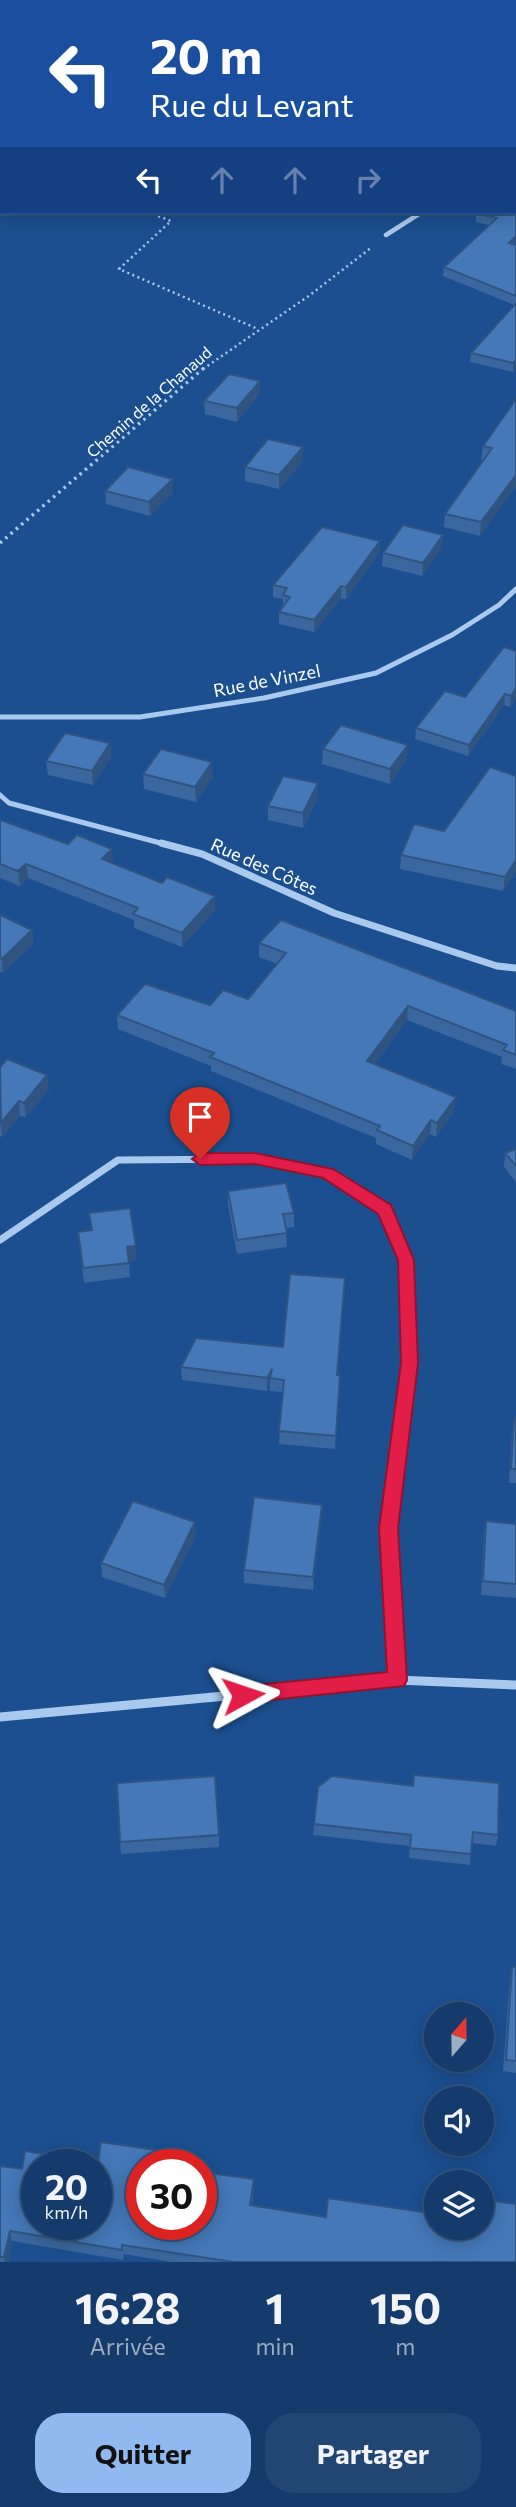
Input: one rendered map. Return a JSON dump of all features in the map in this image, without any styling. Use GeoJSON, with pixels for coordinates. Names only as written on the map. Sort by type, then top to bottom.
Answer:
{"type":"FeatureCollection","features":[{"type":"Feature","properties":{"kind":"street"},"geometry":{"type":"LineString","coordinates":[[386,235],[419,214]]}},
{"type":"Feature","properties":{"kind":"street","name":"Rue de Vinzel"},"geometry":{"type":"LineString","coordinates":[[0,717],[139,717],[264,698],[376,673],[452,635],[499,605],[516,589]]}},
{"type":"Feature","properties":{"kind":"street","name":"Rue des Côtes"},"geometry":{"type":"LineString","coordinates":[[0,795],[9,803],[202,854],[334,913],[496,966],[516,968]]}},
{"type":"Feature","properties":{"kind":"street"},"geometry":{"type":"LineString","coordinates":[[0,1240],[118,1160],[255,1158],[327,1173],[385,1210],[406,1260],[410,1363],[388,1528],[397,1680]]}},
{"type":"Feature","properties":{"kind":"street"},"geometry":{"type":"LineString","coordinates":[[0,1717],[397,1680],[516,1685]]}},
{"type":"Feature","properties":{"kind":"path"},"geometry":{"type":"LineString","coordinates":[[153,214],[171,221],[119,269],[259,329]]}},
{"type":"Feature","properties":{"kind":"path","name":"Chemin de la Chanaud"},"geometry":{"type":"LineString","coordinates":[[0,543],[207,365],[386,235]]}},
{"type":"Feature","properties":{"kind":"building"},"geometry":{"type":"Polygon","coordinates":[[[480,214],[516,214],[516,236],[509,243],[516,245],[516,296],[444,267],[497,218],[480,214]]]}},
{"type":"Feature","properties":{"kind":"building"},"geometry":{"type":"Polygon","coordinates":[[[516,303],[516,360],[513,363],[471,353],[516,303]]]}},
{"type":"Feature","properties":{"kind":"building"},"geometry":{"type":"Polygon","coordinates":[[[229,374],[260,381],[237,408],[204,401],[229,374]]]}},
{"type":"Feature","properties":{"kind":"building"},"geometry":{"type":"Polygon","coordinates":[[[516,399],[516,475],[481,522],[445,514],[492,448],[483,446],[516,399]]]}},
{"type":"Feature","properties":{"kind":"building"},"geometry":{"type":"Polygon","coordinates":[[[268,439],[303,447],[279,475],[245,467],[268,439]]]}},
{"type":"Feature","properties":{"kind":"building"},"geometry":{"type":"Polygon","coordinates":[[[128,467],[173,479],[149,502],[105,491],[128,467]]]}},
{"type":"Feature","properties":{"kind":"building"},"geometry":{"type":"Polygon","coordinates":[[[403,525],[443,535],[423,563],[383,553],[403,525]]]}},
{"type":"Feature","properties":{"kind":"building"},"geometry":{"type":"Polygon","coordinates":[[[322,527],[380,541],[346,587],[341,586],[314,620],[279,612],[290,597],[283,595],[287,588],[273,585],[322,527]]]}},
{"type":"Feature","properties":{"kind":"building"},"geometry":{"type":"Polygon","coordinates":[[[504,647],[516,651],[516,688],[511,696],[505,694],[469,745],[416,728],[445,691],[465,697],[504,647]]]}},
{"type":"Feature","properties":{"kind":"building"},"geometry":{"type":"Polygon","coordinates":[[[341,725],[408,745],[390,769],[323,749],[341,725]]]}},
{"type":"Feature","properties":{"kind":"building"},"geometry":{"type":"Polygon","coordinates":[[[65,733],[110,743],[92,771],[46,761],[65,733]]]}},
{"type":"Feature","properties":{"kind":"building"},"geometry":{"type":"Polygon","coordinates":[[[161,749],[212,762],[195,787],[143,774],[161,749]]]}},
{"type":"Feature","properties":{"kind":"building"},"geometry":{"type":"Polygon","coordinates":[[[490,767],[516,776],[516,860],[505,877],[401,855],[414,824],[444,831],[490,767]]]}},
{"type":"Feature","properties":{"kind":"building"},"geometry":{"type":"Polygon","coordinates":[[[283,776],[318,783],[303,813],[268,806],[283,776]]]}},
{"type":"Feature","properties":{"kind":"building"},"geometry":{"type":"Polygon","coordinates":[[[0,820],[68,844],[77,835],[112,849],[102,859],[162,883],[167,877],[215,896],[182,933],[133,914],[138,908],[26,864],[18,871],[0,864],[0,820]]]}},
{"type":"Feature","properties":{"kind":"building"},"geometry":{"type":"Polygon","coordinates":[[[0,915],[32,930],[2,959],[0,958],[0,915]]]}},
{"type":"Feature","properties":{"kind":"building"},"geometry":{"type":"Polygon","coordinates":[[[281,920],[516,1011],[516,1055],[503,1050],[507,1045],[408,1006],[367,1061],[456,1097],[437,1123],[431,1120],[413,1146],[377,1130],[380,1126],[210,1057],[214,1053],[117,1015],[145,984],[210,1005],[223,990],[248,999],[286,953],[259,943],[281,920]]]}},
{"type":"Feature","properties":{"kind":"building"},"geometry":{"type":"Polygon","coordinates":[[[7,1059],[47,1075],[24,1103],[19,1101],[1,1123],[0,1068],[7,1059]]]}},
{"type":"Feature","properties":{"kind":"building"},"geometry":{"type":"Polygon","coordinates":[[[516,1149],[516,1166],[505,1153],[516,1149]]]}},
{"type":"Feature","properties":{"kind":"building"},"geometry":{"type":"Polygon","coordinates":[[[286,1183],[294,1213],[283,1214],[287,1233],[237,1240],[228,1191],[286,1183]]]}},
{"type":"Feature","properties":{"kind":"building"},"geometry":{"type":"Polygon","coordinates":[[[130,1208],[136,1246],[127,1247],[129,1263],[83,1268],[78,1232],[92,1230],[89,1213],[130,1208]]]}},
{"type":"Feature","properties":{"kind":"building"},"geometry":{"type":"Polygon","coordinates":[[[290,1274],[345,1278],[337,1375],[340,1375],[336,1436],[279,1431],[284,1380],[270,1378],[272,1369],[267,1378],[181,1367],[196,1338],[283,1347],[290,1274]]]}},
{"type":"Feature","properties":{"kind":"building"},"geometry":{"type":"Polygon","coordinates":[[[514,1419],[516,1469],[511,1469],[514,1419]]]}},
{"type":"Feature","properties":{"kind":"building"},"geometry":{"type":"Polygon","coordinates":[[[254,1497],[322,1505],[313,1577],[244,1570],[254,1497]]]}},
{"type":"Feature","properties":{"kind":"building"},"geometry":{"type":"Polygon","coordinates":[[[133,1501],[195,1522],[164,1585],[101,1563],[133,1501]]]}},
{"type":"Feature","properties":{"kind":"building"},"geometry":{"type":"Polygon","coordinates":[[[486,1521],[516,1524],[516,1584],[483,1581],[486,1521]]]}},
{"type":"Feature","properties":{"kind":"building"},"geometry":{"type":"Polygon","coordinates":[[[414,1775],[499,1783],[498,1835],[473,1832],[471,1854],[410,1848],[411,1835],[314,1824],[318,1787],[332,1776],[413,1786],[414,1775]]]}},
{"type":"Feature","properties":{"kind":"building"},"geometry":{"type":"Polygon","coordinates":[[[215,1776],[219,1835],[120,1842],[117,1783],[215,1776]]]}},
{"type":"Feature","properties":{"kind":"building"},"geometry":{"type":"Polygon","coordinates":[[[512,1967],[516,1967],[516,2061],[506,2060],[512,1967]]]}},
{"type":"Feature","properties":{"kind":"building"},"geometry":{"type":"Polygon","coordinates":[[[101,2142],[149,2149],[126,2149],[126,2240],[217,2240],[217,2174],[254,2179],[250,2205],[326,2217],[328,2198],[424,2212],[424,2240],[494,2240],[494,2201],[516,2204],[516,2262],[233,2262],[122,2245],[122,2250],[63,2240],[112,2240],[112,2149],[100,2149],[101,2142]]]}},
{"type":"Feature","properties":{"kind":"building"},"geometry":{"type":"Polygon","coordinates":[[[0,2166],[21,2169],[21,2233],[10,2231],[4,2257],[0,2257],[0,2166]]]}},
{"type":"Feature","properties":{"kind":"route"},"geometry":{"type":"LineString","coordinates":[[200,1159],[255,1158],[327,1173],[385,1210],[406,1260],[410,1363],[388,1528],[397,1680],[243,1695]]}}]}
